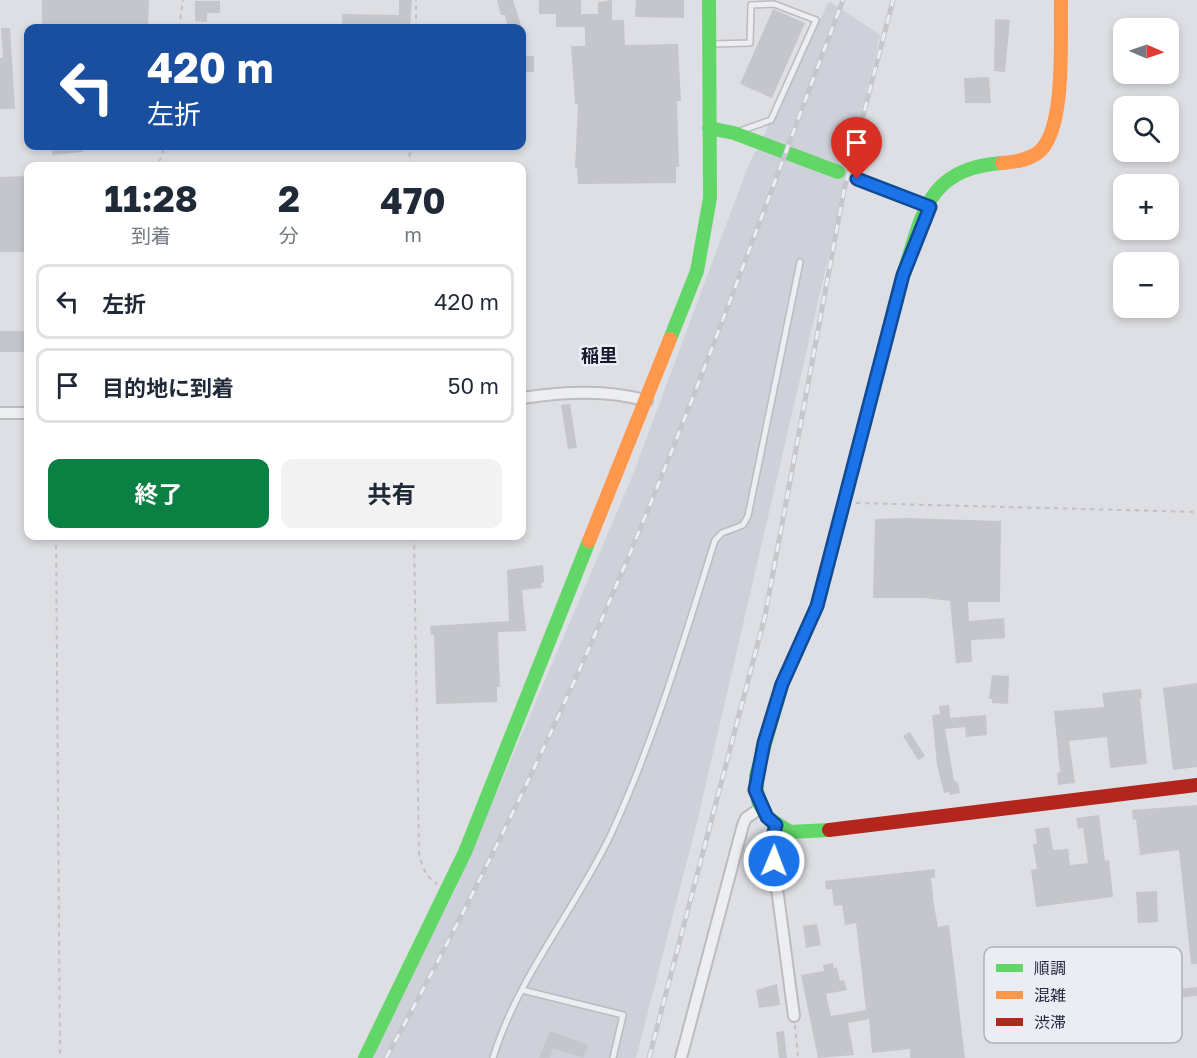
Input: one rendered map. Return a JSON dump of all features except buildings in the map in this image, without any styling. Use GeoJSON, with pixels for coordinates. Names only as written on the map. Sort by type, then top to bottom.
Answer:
{"type":"FeatureCollection","features":[{"type":"Feature","properties":{"kind":"street"},"geometry":{"type":"LineString","coordinates":[[365,1058],[465,852],[647,401],[699,264],[710,198],[709,0]]}},
{"type":"Feature","properties":{"kind":"street"},"geometry":{"type":"LineString","coordinates":[[1061,0],[1058,119],[1054,135],[1045,149],[1028,159],[965,167],[948,177],[939,188],[930,207],[903,275],[817,606],[776,701],[756,776],[755,790],[767,817],[776,825],[790,832],[806,833],[1197,785]]}},
{"type":"Feature","properties":{"kind":"street"},"geometry":{"type":"LineString","coordinates":[[709,128],[734,133],[838,172]]}},
{"type":"Feature","properties":{"kind":"street"},"geometry":{"type":"LineString","coordinates":[[857,179],[930,207]]}},
{"type":"Feature","properties":{"kind":"street"},"geometry":{"type":"LineString","coordinates":[[526,397],[549,394],[611,394],[647,401]]}},
{"type":"Feature","properties":{"kind":"street"},"geometry":{"type":"LineString","coordinates":[[0,413],[24,413]]}},
{"type":"Feature","properties":{"kind":"street"},"geometry":{"type":"LineString","coordinates":[[681,1058],[743,825],[746,818],[762,807]]}},
{"type":"Feature","properties":{"kind":"street"},"geometry":{"type":"LineString","coordinates":[[776,825],[771,843],[794,1016]]}},
{"type":"Feature","properties":{"kind":"lane"},"geometry":{"type":"LineString","coordinates":[[709,45],[750,43],[751,5],[774,4],[816,21],[771,120],[734,133]]}},
{"type":"Feature","properties":{"kind":"lane"},"geometry":{"type":"LineString","coordinates":[[493,1058],[522,990],[611,835],[642,763],[663,705],[715,540],[722,533],[743,525],[748,516],[800,262]]}},
{"type":"Feature","properties":{"kind":"lane"},"geometry":{"type":"LineString","coordinates":[[522,990],[623,1015],[613,1058]]}},
{"type":"Feature","properties":{"kind":"path"},"geometry":{"type":"LineString","coordinates":[[180,24],[183,0]]}},
{"type":"Feature","properties":{"kind":"path"},"geometry":{"type":"LineString","coordinates":[[416,0],[416,24]]}},
{"type":"Feature","properties":{"kind":"path"},"geometry":{"type":"LineString","coordinates":[[845,502],[1197,512]]}},
{"type":"Feature","properties":{"kind":"path"},"geometry":{"type":"LineString","coordinates":[[56,540],[60,1058]]}},
{"type":"Feature","properties":{"kind":"path"},"geometry":{"type":"LineString","coordinates":[[414,540],[418,854],[429,879],[447,890]]}},
{"type":"Feature","properties":{"kind":"path"},"geometry":{"type":"LineString","coordinates":[[794,1016],[798,1058]]}},
{"type":"Feature","properties":{"kind":"shaded area"},"geometry":{"type":"Polygon","coordinates":[[[829,1],[880,35],[697,822],[636,1058],[371,1058],[456,888],[634,472],[747,169],[829,1]]]}},
{"type":"Feature","properties":{"kind":"railway"},"geometry":{"type":"LineString","coordinates":[[386,1058],[504,831],[610,600],[701,376],[843,0]]}},
{"type":"Feature","properties":{"kind":"railway"},"geometry":{"type":"LineString","coordinates":[[649,1058],[765,616],[844,190],[893,0]]}},
{"type":"Feature","properties":{"kind":"traffic: fast"},"geometry":{"type":"LineString","coordinates":[[670,339],[697,271],[710,198],[709,0]]}},
{"type":"Feature","properties":{"kind":"traffic: fast"},"geometry":{"type":"LineString","coordinates":[[709,128],[734,133],[838,172]]}},
{"type":"Feature","properties":{"kind":"traffic: fast"},"geometry":{"type":"LineString","coordinates":[[829,830],[790,832],[767,817],[758,801],[756,776],[782,684],[817,606],[903,275],[923,214],[943,184],[958,174],[977,167],[1002,163]]}},
{"type":"Feature","properties":{"kind":"traffic: fast"},"geometry":{"type":"LineString","coordinates":[[857,179],[930,207]]}},
{"type":"Feature","properties":{"kind":"traffic: fast"},"geometry":{"type":"LineString","coordinates":[[365,1058],[465,852],[589,541]]}},
{"type":"Feature","properties":{"kind":"traffic: slow"},"geometry":{"type":"LineString","coordinates":[[1002,163],[1033,156],[1041,150],[1049,138],[1055,121],[1060,80],[1061,0]]}},
{"type":"Feature","properties":{"kind":"traffic: slow"},"geometry":{"type":"LineString","coordinates":[[589,541],[670,339]]}},
{"type":"Feature","properties":{"kind":"traffic: jam"},"geometry":{"type":"LineString","coordinates":[[829,830],[1197,785]]}},
{"type":"Feature","properties":{"kind":"district","name":"稲里"},"geometry":{"type":"Point","coordinates":[599,355]}},
{"type":"Feature","properties":{"kind":"route"},"geometry":{"type":"LineString","coordinates":[[774,861],[771,843],[776,825],[767,817],[758,801],[755,790],[756,776],[782,684],[806,636],[817,606],[903,275],[915,239],[930,207],[857,179]]}}]}
